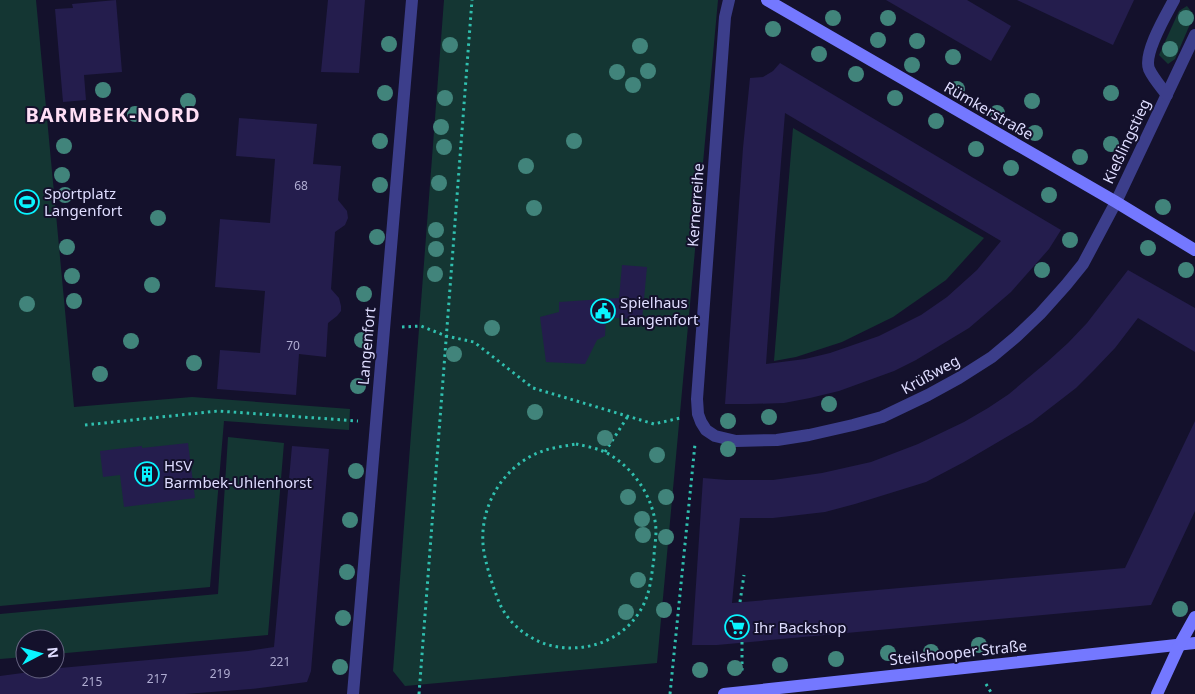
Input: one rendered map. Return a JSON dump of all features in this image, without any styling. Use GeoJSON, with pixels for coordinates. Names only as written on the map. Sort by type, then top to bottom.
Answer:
{"type":"FeatureCollection","features":[{"type":"Feature","properties":{"kind":"street","name":"Langenfort"},"geometry":{"type":"LineString","coordinates":[[353,694],[412,0]]}},
{"type":"Feature","properties":{"kind":"street","name":"Kernerreihe"},"geometry":{"type":"LineString","coordinates":[[698,414],[697,398],[724,27],[728,0]]}},
{"type":"Feature","properties":{"kind":"street","name":"Rümkerstraße"},"geometry":{"type":"LineString","coordinates":[[767,0],[1116,202],[1195,250]]}},
{"type":"Feature","properties":{"kind":"street","name":"Kießlingstieg"},"geometry":{"type":"LineString","coordinates":[[1167,95],[1148,67],[1148,57],[1152,44],[1174,0]]}},
{"type":"Feature","properties":{"kind":"street","name":"Kießlingstieg"},"geometry":{"type":"LineString","coordinates":[[1116,202],[1195,35]]}},
{"type":"Feature","properties":{"kind":"street","name":"Krüßweg"},"geometry":{"type":"LineString","coordinates":[[698,414],[706,430],[715,436],[736,441],[777,440],[809,435],[882,417],[920,399],[959,378],[992,357],[1040,314],[1082,264],[1116,202]]}},
{"type":"Feature","properties":{"kind":"street"},"geometry":{"type":"LineString","coordinates":[[1156,694],[1195,618]]}},
{"type":"Feature","properties":{"kind":"street","name":"Steilshooper Straße"},"geometry":{"type":"LineString","coordinates":[[724,694],[1195,643]]}},
{"type":"Feature","properties":{"kind":"path"},"geometry":{"type":"LineString","coordinates":[[419,694],[472,0]]}},
{"type":"Feature","properties":{"kind":"path"},"geometry":{"type":"LineString","coordinates":[[384,328],[421,326],[446,336],[474,342],[533,388],[654,424],[698,414],[670,694]]}},
{"type":"Feature","properties":{"kind":"path"},"geometry":{"type":"LineString","coordinates":[[85,426],[218,411],[376,422]]}},
{"type":"Feature","properties":{"kind":"path"},"geometry":{"type":"LineString","coordinates":[[605,452],[628,416]]}},
{"type":"Feature","properties":{"kind":"path"},"geometry":{"type":"LineString","coordinates":[[576,444],[589,446],[605,452],[625,466],[644,488],[654,516],[656,532],[652,577],[646,599],[635,619],[621,632],[605,642],[585,648],[565,648],[547,645],[530,637],[518,628],[500,604],[493,586],[483,544],[484,522],[489,504],[497,487],[508,473],[522,462],[546,450],[576,444]]}},
{"type":"Feature","properties":{"kind":"path"},"geometry":{"type":"LineString","coordinates":[[740,602],[744,575]]}},
{"type":"Feature","properties":{"kind":"path"},"geometry":{"type":"LineString","coordinates":[[742,642],[742,692]]}},
{"type":"Feature","properties":{"kind":"green space","name":"Sportplatz Langenfort"},"geometry":{"type":"Polygon","coordinates":[[[0,0],[36,0],[74,407],[192,397],[350,409],[349,430],[224,421],[210,587],[0,606],[0,0]]]}},
{"type":"Feature","properties":{"kind":"green space"},"geometry":{"type":"Polygon","coordinates":[[[444,0],[718,0],[657,663],[405,686],[393,671],[444,0]]]}},
{"type":"Feature","properties":{"kind":"green space"},"geometry":{"type":"Polygon","coordinates":[[[1187,6],[1194,15],[1175,59],[1168,64],[1159,55],[1179,11],[1187,6]]]}},
{"type":"Feature","properties":{"kind":"green space"},"geometry":{"type":"Polygon","coordinates":[[[793,128],[984,238],[946,280],[893,317],[842,342],[796,357],[774,361],[793,128]]]}},
{"type":"Feature","properties":{"kind":"green space"},"geometry":{"type":"Polygon","coordinates":[[[228,437],[284,443],[268,635],[65,653],[65,629],[15,629],[15,658],[0,659],[0,614],[218,594],[228,437]]]}},
{"type":"Feature","properties":{"kind":"building"},"geometry":{"type":"Polygon","coordinates":[[[116,0],[122,72],[84,75],[86,100],[63,102],[55,9],[73,8],[72,4],[116,0]]]}},
{"type":"Feature","properties":{"kind":"building"},"geometry":{"type":"Polygon","coordinates":[[[328,0],[365,0],[359,73],[321,72],[328,0]]]}},
{"type":"Feature","properties":{"kind":"building"},"geometry":{"type":"Polygon","coordinates":[[[886,0],[967,0],[1011,26],[991,61],[886,0]]]}},
{"type":"Feature","properties":{"kind":"building"},"geometry":{"type":"Polygon","coordinates":[[[1017,0],[1134,0],[1113,45],[1017,0]]]}},
{"type":"Feature","properties":{"kind":"building"},"geometry":{"type":"Polygon","coordinates":[[[780,63],[1061,230],[1049,249],[1011,292],[969,328],[916,360],[894,371],[839,391],[810,398],[784,403],[725,404],[743,148],[750,78],[763,77],[773,71],[780,63]],[[785,113],[766,364],[805,359],[830,353],[879,336],[921,315],[947,297],[977,270],[1001,241],[785,113]]]}},
{"type":"Feature","properties":{"kind":"building"},"geometry":{"type":"Polygon","coordinates":[[[239,118],[317,124],[313,164],[341,166],[338,200],[347,211],[348,218],[345,225],[335,232],[331,289],[339,298],[341,311],[328,323],[326,357],[299,354],[296,395],[217,389],[220,350],[260,353],[265,291],[215,287],[220,219],[270,223],[275,159],[236,156],[239,118]]]}},
{"type":"Feature","properties":{"kind":"building","name":"Spielhaus Langenfort"},"geometry":{"type":"Polygon","coordinates":[[[622,265],[647,267],[642,320],[606,317],[605,336],[597,340],[585,364],[546,362],[540,317],[559,312],[559,302],[619,298],[622,265]]]}},
{"type":"Feature","properties":{"kind":"building"},"geometry":{"type":"Polygon","coordinates":[[[1128,270],[1195,308],[1195,352],[1138,318],[1115,348],[1076,388],[1032,422],[926,482],[825,512],[773,518],[740,518],[732,603],[1125,568],[1195,421],[1195,511],[1151,605],[717,645],[692,645],[703,478],[773,480],[822,473],[871,462],[918,444],[964,422],[1009,394],[1068,343],[1087,323],[1128,270]]]}},
{"type":"Feature","properties":{"kind":"building","name":"HSV Barmbek-Uhlenhorst"},"geometry":{"type":"Polygon","coordinates":[[[188,443],[195,498],[124,507],[120,475],[103,477],[100,451],[188,443]]]}},
{"type":"Feature","properties":{"kind":"building"},"geometry":{"type":"Polygon","coordinates":[[[292,446],[329,449],[311,671],[307,682],[185,694],[0,694],[0,676],[15,674],[15,679],[65,679],[65,668],[274,647],[292,446]]]}},
{"type":"Feature","properties":{"kind":"place","name":"Sportplatz Langenfort"},"geometry":{"type":"Point","coordinates":[27,202]}},
{"type":"Feature","properties":{"kind":"place","name":"Spielhaus Langenfort"},"geometry":{"type":"Point","coordinates":[603,311]}},
{"type":"Feature","properties":{"kind":"place","name":"HSV Barmbek-Uhlenhorst"},"geometry":{"type":"Point","coordinates":[147,474]}},
{"type":"Feature","properties":{"kind":"place","name":"Ihr Backshop"},"geometry":{"type":"Point","coordinates":[737,627]}},
{"type":"Feature","properties":{"kind":"district","name":"BARMBEK-NORD"},"geometry":{"type":"Point","coordinates":[113,114]}}]}
